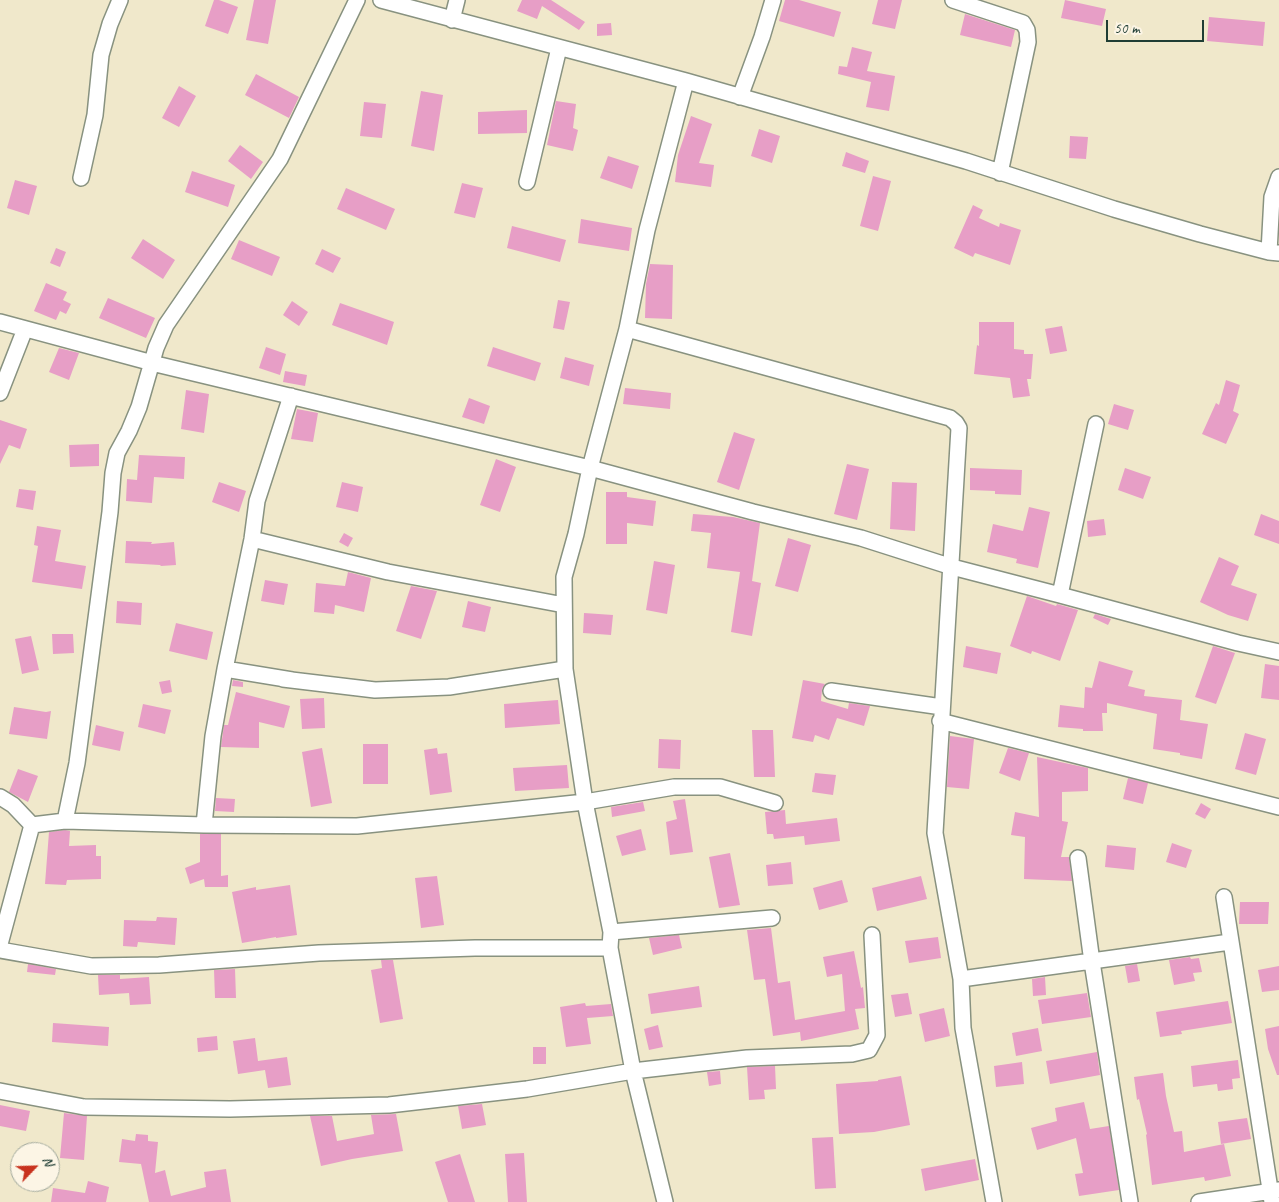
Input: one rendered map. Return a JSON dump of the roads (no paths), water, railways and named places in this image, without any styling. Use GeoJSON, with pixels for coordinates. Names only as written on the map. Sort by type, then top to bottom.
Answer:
{"type":"FeatureCollection","features":[{"type":"Feature","properties":{"kind":"street"},"geometry":{"type":"LineString","coordinates":[[81,178],[95,115],[101,55],[110,24],[120,0]]}},
{"type":"Feature","properties":{"kind":"street"},"geometry":{"type":"LineString","coordinates":[[64,821],[77,764],[118,453],[139,407],[152,362],[166,325],[280,159],[357,0]]}},
{"type":"Feature","properties":{"kind":"street"},"geometry":{"type":"LineString","coordinates":[[381,0],[686,80],[740,98],[966,161],[1114,209],[1200,234],[1274,252],[1272,197],[1279,177]]}},
{"type":"Feature","properties":{"kind":"street"},"geometry":{"type":"LineString","coordinates":[[452,20],[457,0]]}},
{"type":"Feature","properties":{"kind":"street"},"geometry":{"type":"LineString","coordinates":[[740,98],[773,0]]}},
{"type":"Feature","properties":{"kind":"street"},"geometry":{"type":"LineString","coordinates":[[953,0],[1023,23],[1027,30],[1028,42],[1000,173]]}},
{"type":"Feature","properties":{"kind":"street"},"geometry":{"type":"LineString","coordinates":[[527,182],[559,48]]}},
{"type":"Feature","properties":{"kind":"street"},"geometry":{"type":"LineString","coordinates":[[665,1202],[633,1070],[610,948],[611,932],[585,802],[565,669],[564,577],[576,534],[590,468],[627,329],[647,230],[686,80]]}},
{"type":"Feature","properties":{"kind":"street"},"geometry":{"type":"LineString","coordinates":[[0,322],[152,362],[590,468],[753,512],[861,538],[952,567],[1060,596],[1279,652]]}},
{"type":"Feature","properties":{"kind":"street"},"geometry":{"type":"LineString","coordinates":[[0,393],[25,329]]}},
{"type":"Feature","properties":{"kind":"street"},"geometry":{"type":"LineString","coordinates":[[627,329],[952,420],[956,423],[959,433],[935,833],[961,979],[963,1028],[994,1202]]}},
{"type":"Feature","properties":{"kind":"street"},"geometry":{"type":"LineString","coordinates":[[204,826],[213,736],[252,539],[257,501],[291,396]]}},
{"type":"Feature","properties":{"kind":"street"},"geometry":{"type":"LineString","coordinates":[[1060,596],[1096,424]]}},
{"type":"Feature","properties":{"kind":"street"},"geometry":{"type":"LineString","coordinates":[[252,539],[388,572],[564,605]]}},
{"type":"Feature","properties":{"kind":"street"},"geometry":{"type":"LineString","coordinates":[[225,669],[341,688]]}},
{"type":"Feature","properties":{"kind":"street"},"geometry":{"type":"LineString","coordinates":[[283,679],[375,690],[449,687],[565,669]]}},
{"type":"Feature","properties":{"kind":"street"},"geometry":{"type":"LineString","coordinates":[[831,691],[941,714],[1279,807]]}},
{"type":"Feature","properties":{"kind":"street"},"geometry":{"type":"LineString","coordinates":[[32,825],[64,821],[204,826],[357,826],[585,802],[674,787],[720,788],[774,803]]}},
{"type":"Feature","properties":{"kind":"street"},"geometry":{"type":"LineString","coordinates":[[0,797],[13,805],[32,825]]}},
{"type":"Feature","properties":{"kind":"street"},"geometry":{"type":"LineString","coordinates":[[0,944],[32,825]]}},
{"type":"Feature","properties":{"kind":"street"},"geometry":{"type":"LineString","coordinates":[[1078,858],[1092,962],[1130,1202]]}},
{"type":"Feature","properties":{"kind":"street"},"geometry":{"type":"LineString","coordinates":[[1199,1202],[1274,1195],[1230,942],[1224,897]]}},
{"type":"Feature","properties":{"kind":"street"},"geometry":{"type":"LineString","coordinates":[[611,932],[772,918]]}},
{"type":"Feature","properties":{"kind":"street"},"geometry":{"type":"LineString","coordinates":[[0,1090],[84,1107],[230,1108],[389,1105],[527,1089],[633,1070],[747,1058],[852,1054],[870,1050],[877,1035],[872,935]]}},
{"type":"Feature","properties":{"kind":"street"},"geometry":{"type":"LineString","coordinates":[[961,979],[1230,942]]}},
{"type":"Feature","properties":{"kind":"street"},"geometry":{"type":"LineString","coordinates":[[0,950],[91,966],[101,966],[159,965],[319,953],[475,948],[610,948]]}}]}
